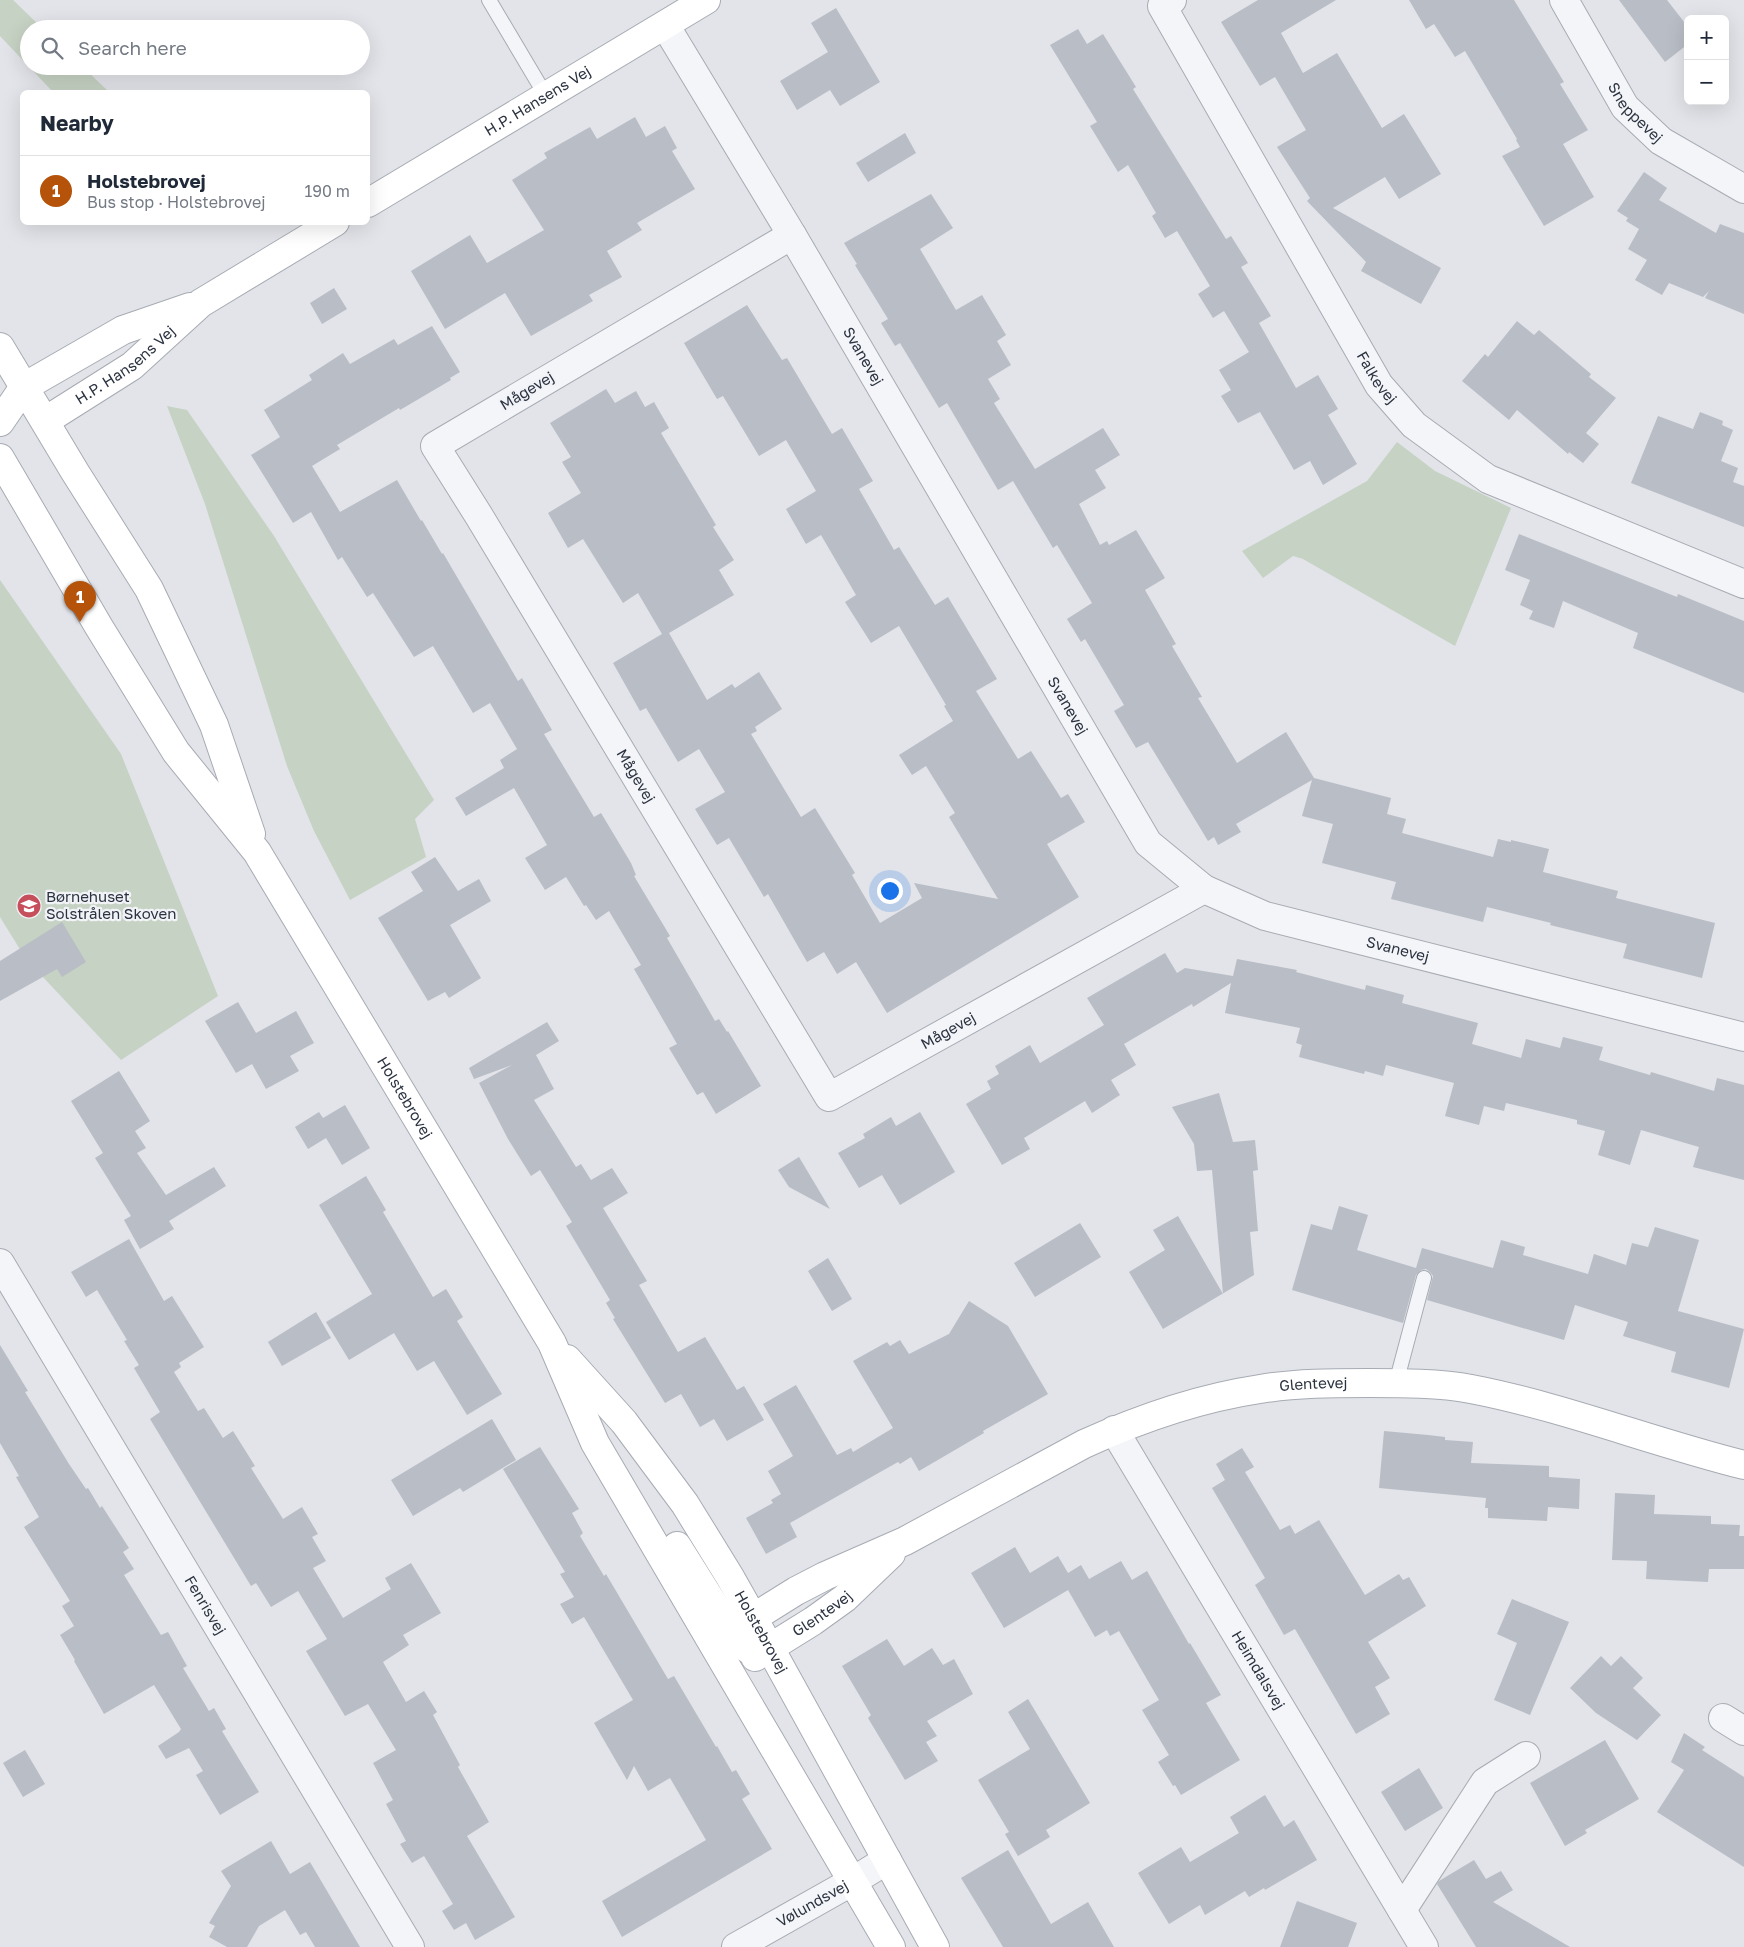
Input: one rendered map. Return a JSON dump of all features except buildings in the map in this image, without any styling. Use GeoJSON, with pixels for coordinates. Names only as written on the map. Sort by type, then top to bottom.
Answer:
{"type":"FeatureCollection","features":[{"type":"Feature","properties":{"kind":"main road","name":"H.P. Hansens Vej"},"geometry":{"type":"LineString","coordinates":[[370,202],[706,0]]}},
{"type":"Feature","properties":{"kind":"main road","name":"H.P. Hansens Vej"},"geometry":{"type":"LineString","coordinates":[[45,422],[132,366],[201,303],[330,225]]}},
{"type":"Feature","properties":{"kind":"main road","name":"H.P. Hansens Vej"},"geometry":{"type":"LineString","coordinates":[[24,387],[123,330],[201,303]]}},
{"type":"Feature","properties":{"kind":"main road","name":"Holstebrovej"},"geometry":{"type":"LineString","coordinates":[[0,347],[149,589],[214,725],[257,852]]}},
{"type":"Feature","properties":{"kind":"main road"},"geometry":{"type":"LineString","coordinates":[[24,387],[1,416],[18,420],[45,422]]}},
{"type":"Feature","properties":{"kind":"main road","name":"Holstebrovej"},"geometry":{"type":"LineString","coordinates":[[0,458],[99,627],[176,752],[257,852],[552,1343],[595,1443],[628,1468],[721,1637]]}},
{"type":"Feature","properties":{"kind":"main road","name":"Holstebrovej"},"geometry":{"type":"LineString","coordinates":[[552,1343],[624,1422],[685,1504],[770,1648],[935,1947]]}},
{"type":"Feature","properties":{"kind":"main road","name":"Glentevej"},"geometry":{"type":"LineString","coordinates":[[721,1637],[824,1576],[905,1541],[1084,1444],[1114,1430],[1209,1399],[1260,1389],[1316,1384],[1396,1383],[1469,1388],[1554,1408],[1744,1465]]}},
{"type":"Feature","properties":{"kind":"main road","name":"Glentevej"},"geometry":{"type":"LineString","coordinates":[[730,1672],[846,1598],[905,1541]]}},
{"type":"Feature","properties":{"kind":"main road"},"geometry":{"type":"LineString","coordinates":[[721,1637],[748,1649],[770,1648]]}},
{"type":"Feature","properties":{"kind":"main road"},"geometry":{"type":"LineString","coordinates":[[721,1637],[730,1672],[891,1947]]}},
{"type":"Feature","properties":{"kind":"street","name":"Sneppevej"},"geometry":{"type":"LineString","coordinates":[[1564,0],[1624,107],[1660,141],[1744,189]]}},
{"type":"Feature","properties":{"kind":"street","name":"Falkevej"},"geometry":{"type":"LineString","coordinates":[[1167,3],[1379,385],[1414,425],[1488,479],[1744,584]]}},
{"type":"Feature","properties":{"kind":"street","name":"Svanevej"},"geometry":{"type":"LineString","coordinates":[[665,25],[792,235],[1148,843],[1204,889],[1265,916],[1744,1037]]}},
{"type":"Feature","properties":{"kind":"street","name":"Mågevej"},"geometry":{"type":"LineString","coordinates":[[792,235],[435,446],[829,1097],[1204,889]]}},
{"type":"Feature","properties":{"kind":"street","name":"Fenrisvej"},"geometry":{"type":"LineString","coordinates":[[0,1263],[410,1947]]}},
{"type":"Feature","properties":{"kind":"street","name":"Heimdalsvej"},"geometry":{"type":"LineString","coordinates":[[1114,1430],[1424,1947]]}},
{"type":"Feature","properties":{"kind":"street"},"geometry":{"type":"LineString","coordinates":[[1402,1910],[1485,1782],[1526,1756]]}},
{"type":"Feature","properties":{"kind":"street","name":"Vølundsvej"},"geometry":{"type":"LineString","coordinates":[[736,1947],[853,1882],[887,1860]]}},
{"type":"Feature","properties":{"kind":"lane"},"geometry":{"type":"LineString","coordinates":[[488,0],[546,96]]}},
{"type":"Feature","properties":{"kind":"lane"},"geometry":{"type":"LineString","coordinates":[[1396,1383],[1424,1278]]}},
{"type":"Feature","properties":{"kind":"green space"},"geometry":{"type":"Polygon","coordinates":[[[0,0],[13,0],[34,20],[20,20],[20,57],[0,36],[0,0]]]}},
{"type":"Feature","properties":{"kind":"green space"},"geometry":{"type":"Polygon","coordinates":[[[37,75],[91,75],[107,90],[51,90],[37,75]]]}},
{"type":"Feature","properties":{"kind":"green space"},"geometry":{"type":"Polygon","coordinates":[[[167,406],[187,410],[274,536],[434,800],[415,819],[426,857],[350,900],[314,831],[287,766],[205,504],[167,406]]]}},
{"type":"Feature","properties":{"kind":"green space"},"geometry":{"type":"Polygon","coordinates":[[[1397,442],[1435,471],[1511,508],[1455,646],[1303,559],[1293,556],[1263,578],[1242,551],[1367,481],[1397,442]]]}},
{"type":"Feature","properties":{"kind":"green space"},"geometry":{"type":"Polygon","coordinates":[[[0,580],[121,754],[218,996],[121,1060],[26,959],[0,917],[0,580]]]}},
{"type":"Feature","properties":{"kind":"place","name":"Holstebrovej"},"geometry":{"type":"Point","coordinates":[80,622]}},
{"type":"Feature","properties":{"kind":"place","name":"Børnehuset Solstrålen Skoven"},"geometry":{"type":"Point","coordinates":[29,906]}}]}
